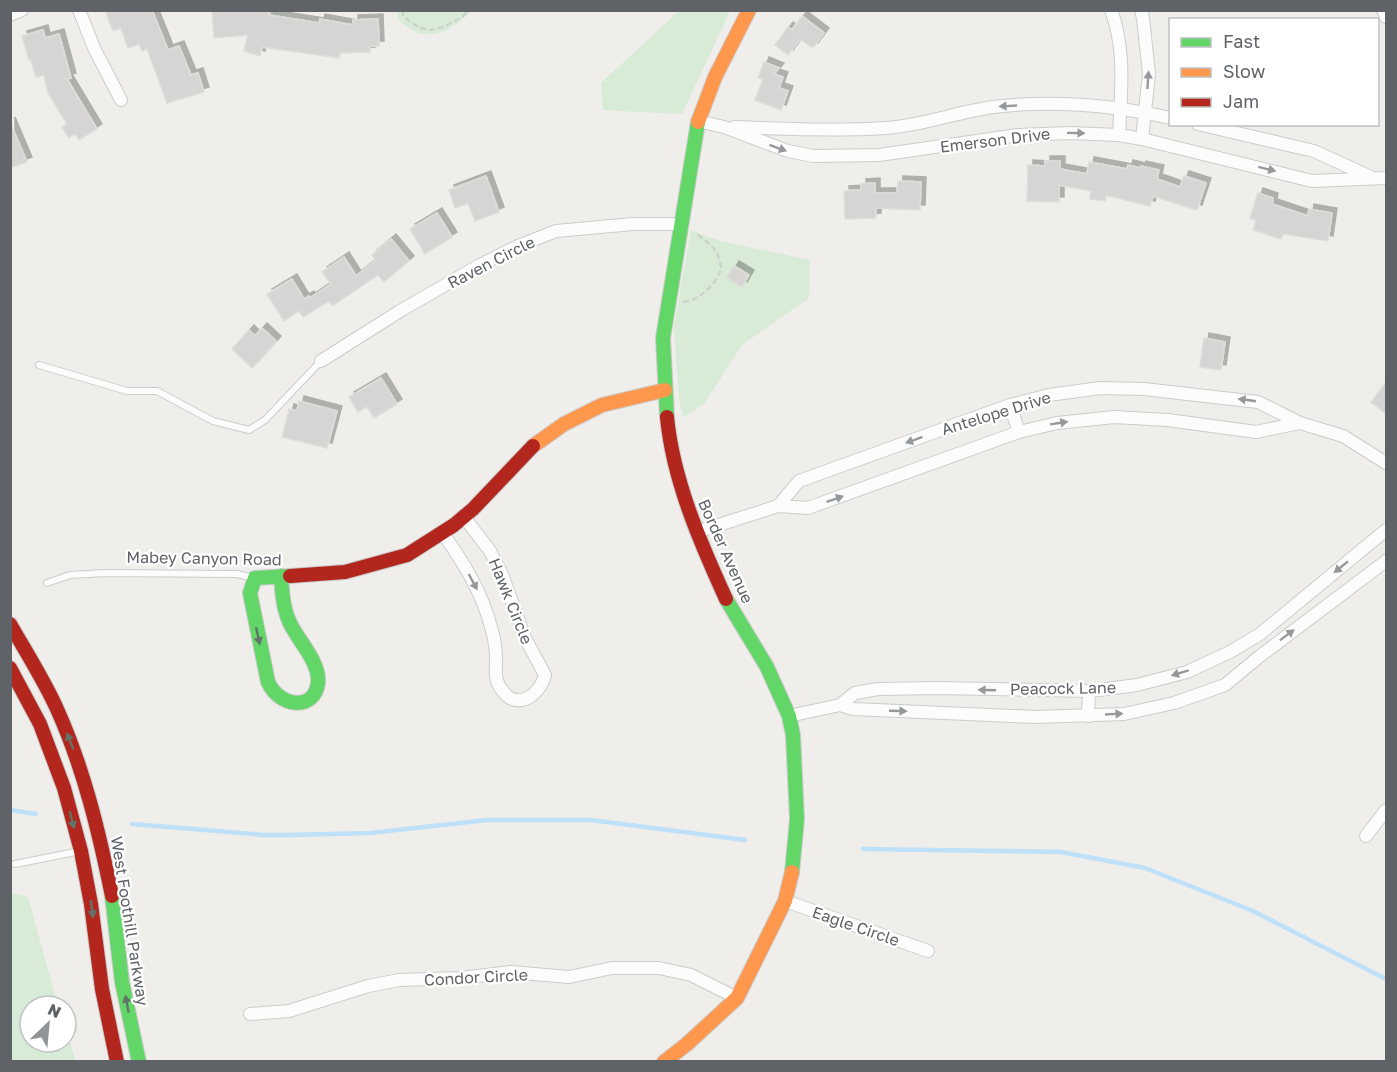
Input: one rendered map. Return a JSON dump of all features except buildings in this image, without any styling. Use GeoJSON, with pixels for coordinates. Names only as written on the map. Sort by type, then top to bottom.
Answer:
{"type":"FeatureCollection","features":[{"type":"Feature","properties":{"kind":"street"},"geometry":{"type":"LineString","coordinates":[[10,15],[22,10]]}},
{"type":"Feature","properties":{"kind":"street"},"geometry":{"type":"LineString","coordinates":[[79,10],[94,48],[121,100]]}},
{"type":"Feature","properties":{"kind":"street","name":"Border Avenue"},"geometry":{"type":"LineString","coordinates":[[664,1062],[737,998],[785,901],[792,876],[797,819],[793,735],[789,716],[766,667],[726,599],[697,532],[670,444],[665,390],[663,338],[698,121],[715,76],[749,10]]}},
{"type":"Feature","properties":{"kind":"street"},"geometry":{"type":"LineString","coordinates":[[1111,10],[1116,23],[1120,63],[1119,135]]}},
{"type":"Feature","properties":{"kind":"street"},"geometry":{"type":"LineString","coordinates":[[1141,10],[1149,74],[1142,139]]}},
{"type":"Feature","properties":{"kind":"street"},"geometry":{"type":"LineString","coordinates":[[1383,10],[1386,16]]}},
{"type":"Feature","properties":{"kind":"street","name":"Emerson Drive"},"geometry":{"type":"LineString","coordinates":[[724,127],[887,128],[993,107],[1054,104],[1120,108],[1169,118]]}},
{"type":"Feature","properties":{"kind":"street","name":"Emerson Drive"},"geometry":{"type":"LineString","coordinates":[[698,121],[724,127],[788,151],[813,156],[879,155],[1018,135],[1070,133],[1119,135],[1142,139],[1312,181],[1381,178]]}},
{"type":"Feature","properties":{"kind":"street","name":"Emerson Drive"},"geometry":{"type":"LineString","coordinates":[[1207,126],[1314,151],[1381,178]]}},
{"type":"Feature","properties":{"kind":"street","name":"Raven Circle"},"geometry":{"type":"LineString","coordinates":[[321,361],[410,305],[480,265],[518,246],[556,231],[633,224],[680,224]]}},
{"type":"Feature","properties":{"kind":"street","name":"Antelope Drive"},"geometry":{"type":"LineString","coordinates":[[778,506],[799,481],[1010,405],[1048,395],[1100,388],[1144,389],[1258,402],[1300,423],[1343,436],[1386,463]]}},
{"type":"Feature","properties":{"kind":"street","name":"Mabey Canyon Road"},"geometry":{"type":"LineString","coordinates":[[255,578],[345,572],[407,555],[464,517],[531,448],[564,424],[602,405],[665,390]]}},
{"type":"Feature","properties":{"kind":"street"},"geometry":{"type":"LineString","coordinates":[[1010,405],[1019,432]]}},
{"type":"Feature","properties":{"kind":"street","name":"Antelope Drive"},"geometry":{"type":"LineString","coordinates":[[697,532],[778,506],[808,508],[1019,432],[1057,423],[1114,417],[1168,420],[1256,432],[1300,423]]}},
{"type":"Feature","properties":{"kind":"street","name":"Hawk Circle"},"geometry":{"type":"LineString","coordinates":[[442,532],[474,583],[484,605],[492,629],[496,680],[503,693],[513,699],[524,700],[536,694],[542,686],[545,675],[525,638],[502,574],[490,551],[464,517]]}},
{"type":"Feature","properties":{"kind":"street","name":"Peacock Lane"},"geometry":{"type":"LineString","coordinates":[[789,716],[840,705],[855,693],[878,689],[1089,691],[1147,683],[1187,672],[1230,652],[1260,634],[1386,530]]}},
{"type":"Feature","properties":{"kind":"street","name":"Peacock Lane"},"geometry":{"type":"LineString","coordinates":[[840,705],[853,709],[1036,717],[1124,714],[1164,705],[1225,685],[1386,561]]}},
{"type":"Feature","properties":{"kind":"street"},"geometry":{"type":"LineString","coordinates":[[255,578],[250,593],[267,679],[271,689],[279,698],[297,704],[307,700],[315,693],[318,674],[291,626],[284,607],[280,576]]}},
{"type":"Feature","properties":{"kind":"street","name":"West Foothill Parkway"},"geometry":{"type":"LineString","coordinates":[[10,624],[40,676],[73,748],[89,796],[114,908],[122,982],[140,1062]]}},
{"type":"Feature","properties":{"kind":"street"},"geometry":{"type":"LineString","coordinates":[[10,643],[40,676]]}},
{"type":"Feature","properties":{"kind":"street"},"geometry":{"type":"LineString","coordinates":[[10,668],[40,724],[64,788],[92,904],[102,989],[117,1062]]}},
{"type":"Feature","properties":{"kind":"street"},"geometry":{"type":"LineString","coordinates":[[1088,716],[1089,691]]}},
{"type":"Feature","properties":{"kind":"street"},"geometry":{"type":"LineString","coordinates":[[1366,836],[1386,810]]}},
{"type":"Feature","properties":{"kind":"street","name":"Eagle Circle"},"geometry":{"type":"LineString","coordinates":[[785,901],[928,951]]}},
{"type":"Feature","properties":{"kind":"street","name":"Condor Circle"},"geometry":{"type":"LineString","coordinates":[[249,1014],[289,1011],[368,986],[399,980],[461,978],[511,972],[569,977],[612,968],[659,968],[691,975],[737,998]]}},
{"type":"Feature","properties":{"kind":"lane"},"geometry":{"type":"LineString","coordinates":[[39,365],[127,391],[157,391],[213,421],[249,430],[265,420],[321,361]]}},
{"type":"Feature","properties":{"kind":"lane","name":"Mabey Canyon Road"},"geometry":{"type":"LineString","coordinates":[[47,583],[70,575],[105,573],[237,574],[255,578]]}},
{"type":"Feature","properties":{"kind":"lane"},"geometry":{"type":"LineString","coordinates":[[15,864],[81,851]]}},
{"type":"Feature","properties":{"kind":"path"},"geometry":{"type":"LineString","coordinates":[[403,10],[403,16],[417,27],[436,31],[464,16],[469,10]]}},
{"type":"Feature","properties":{"kind":"path"},"geometry":{"type":"LineString","coordinates":[[683,302],[689,302],[702,293],[722,273],[720,258],[714,247],[694,233]]}},
{"type":"Feature","properties":{"kind":"green space"},"geometry":{"type":"Polygon","coordinates":[[[397,10],[471,11],[453,27],[438,33],[421,34],[398,20],[397,10]]]}},
{"type":"Feature","properties":{"kind":"green space"},"geometry":{"type":"Polygon","coordinates":[[[680,10],[730,11],[682,114],[603,110],[601,83],[680,10]]]}},
{"type":"Feature","properties":{"kind":"green space"},"geometry":{"type":"Polygon","coordinates":[[[691,230],[720,241],[810,260],[809,298],[742,345],[704,404],[683,417],[679,399],[674,327],[691,230]]]}},
{"type":"Feature","properties":{"kind":"green space"},"geometry":{"type":"Polygon","coordinates":[[[11,893],[28,897],[55,994],[18,994],[18,1054],[74,1054],[76,1061],[11,1061],[11,893]]]}},
{"type":"Feature","properties":{"kind":"waterway"},"geometry":{"type":"LineString","coordinates":[[10,810],[36,814]]}},
{"type":"Feature","properties":{"kind":"waterway"},"geometry":{"type":"LineString","coordinates":[[132,824],[264,835],[291,835],[370,833],[487,820],[591,820],[745,840]]}},
{"type":"Feature","properties":{"kind":"waterway"},"geometry":{"type":"LineString","coordinates":[[863,849],[1061,852],[1145,868],[1253,911],[1386,979]]}},
{"type":"Feature","properties":{"kind":"traffic: fast"},"geometry":{"type":"LineString","coordinates":[[667,417],[663,338],[698,122]]}},
{"type":"Feature","properties":{"kind":"traffic: fast"},"geometry":{"type":"LineString","coordinates":[[281,576],[281,582],[283,599],[287,616],[312,659],[318,675],[318,683],[310,699],[296,703],[280,697],[268,682],[250,593],[255,578],[290,576]]}},
{"type":"Feature","properties":{"kind":"traffic: fast"},"geometry":{"type":"LineString","coordinates":[[726,599],[767,667],[789,716],[793,735],[797,819],[792,872]]}},
{"type":"Feature","properties":{"kind":"traffic: fast"},"geometry":{"type":"LineString","coordinates":[[112,896],[122,982],[139,1062]]}},
{"type":"Feature","properties":{"kind":"traffic: slow"},"geometry":{"type":"LineString","coordinates":[[698,122],[715,77],[749,10]]}},
{"type":"Feature","properties":{"kind":"traffic: slow"},"geometry":{"type":"LineString","coordinates":[[533,446],[564,424],[602,405],[665,390]]}},
{"type":"Feature","properties":{"kind":"traffic: slow"},"geometry":{"type":"LineString","coordinates":[[664,1062],[737,998],[785,901],[792,872]]}},
{"type":"Feature","properties":{"kind":"traffic: jam"},"geometry":{"type":"LineString","coordinates":[[667,417],[681,487],[697,533],[726,599]]}},
{"type":"Feature","properties":{"kind":"traffic: jam"},"geometry":{"type":"LineString","coordinates":[[290,576],[345,572],[407,555],[454,525],[473,509],[533,446]]}},
{"type":"Feature","properties":{"kind":"traffic: jam"},"geometry":{"type":"LineString","coordinates":[[10,624],[46,687],[67,732],[90,801],[112,896]]}},
{"type":"Feature","properties":{"kind":"traffic: jam"},"geometry":{"type":"LineString","coordinates":[[10,668],[40,724],[64,788],[81,851],[91,904],[102,989],[117,1062]]}}]}
